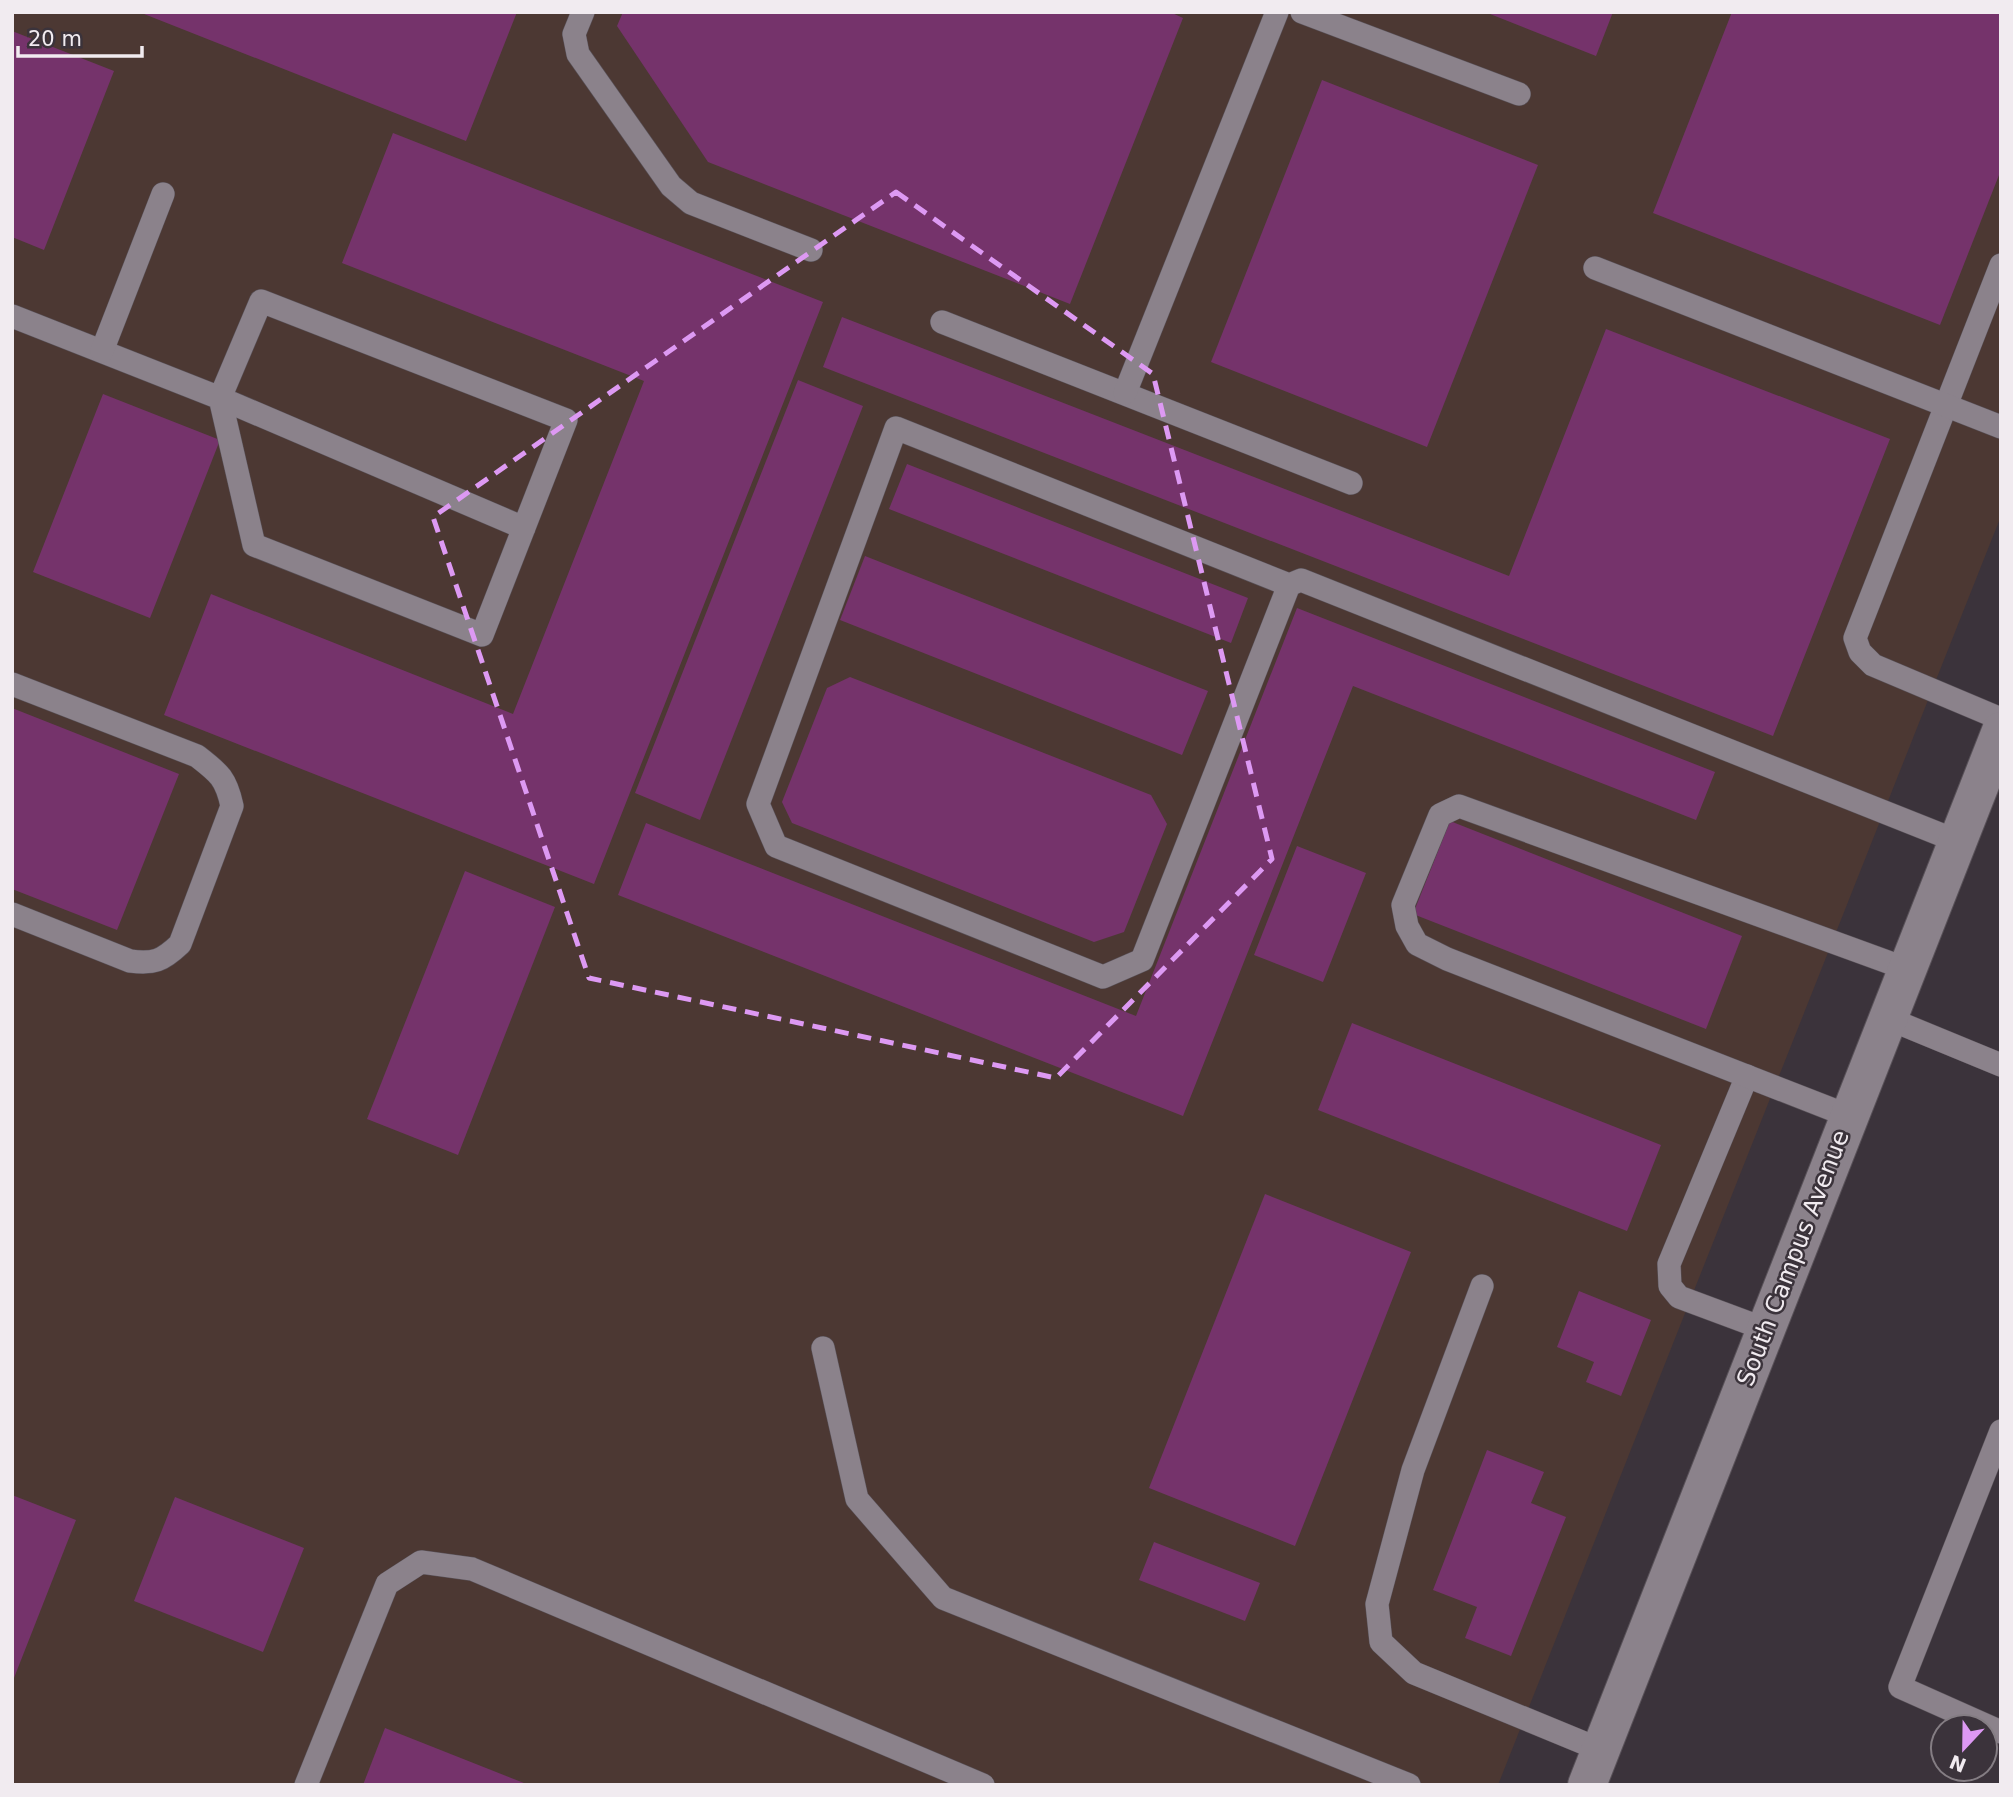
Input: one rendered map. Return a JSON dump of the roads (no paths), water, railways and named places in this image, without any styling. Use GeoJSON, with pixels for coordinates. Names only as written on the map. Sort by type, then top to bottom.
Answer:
{"type":"FeatureCollection","features":[{"type":"Feature","properties":{"kind":"street","name":"South Campus Avenue"},"geometry":{"type":"LineString","coordinates":[[1594,1775],[1765,1329],[2001,731]]}},
{"type":"Feature","properties":{"kind":"lane"},"geometry":{"type":"LineString","coordinates":[[583,12],[574,34],[578,54],[671,186],[691,203],[811,250]]}},
{"type":"Feature","properties":{"kind":"lane"},"geometry":{"type":"LineString","coordinates":[[1125,393],[1277,12]]}},
{"type":"Feature","properties":{"kind":"lane"},"geometry":{"type":"LineString","coordinates":[[1302,12],[1519,94]]}},
{"type":"Feature","properties":{"kind":"lane"},"geometry":{"type":"LineString","coordinates":[[102,351],[163,194]]}},
{"type":"Feature","properties":{"kind":"lane"},"geometry":{"type":"LineString","coordinates":[[2001,265],[1855,638],[1860,652],[1873,665],[2001,719]]}},
{"type":"Feature","properties":{"kind":"lane"},"geometry":{"type":"LineString","coordinates":[[1595,268],[2001,427]]}},
{"type":"Feature","properties":{"kind":"lane"},"geometry":{"type":"LineString","coordinates":[[261,301],[566,419],[482,635],[254,545],[220,398],[261,301]]}},
{"type":"Feature","properties":{"kind":"lane"},"geometry":{"type":"LineString","coordinates":[[12,316],[220,398],[524,528]]}},
{"type":"Feature","properties":{"kind":"lane"},"geometry":{"type":"LineString","coordinates":[[942,322],[1352,483]]}},
{"type":"Feature","properties":{"kind":"lane"},"geometry":{"type":"LineString","coordinates":[[1289,586],[896,428],[758,803],[776,846],[1103,976],[1142,960],[1289,586],[1301,580],[1957,841]]}},
{"type":"Feature","properties":{"kind":"lane"},"geometry":{"type":"LineString","coordinates":[[12,684],[197,756],[220,773],[228,786],[232,806],[180,944],[165,958],[148,963],[130,961],[12,914]]}},
{"type":"Feature","properties":{"kind":"lane"},"geometry":{"type":"LineString","coordinates":[[1849,1116],[1447,959],[1417,944],[1407,926],[1403,905],[1440,815],[1459,806],[1907,969]]}},
{"type":"Feature","properties":{"kind":"lane"},"geometry":{"type":"LineString","coordinates":[[1887,1018],[2001,1065]]}},
{"type":"Feature","properties":{"kind":"lane"},"geometry":{"type":"LineString","coordinates":[[1747,1076],[1669,1264],[1670,1286],[1679,1297],[1765,1329]]}},
{"type":"Feature","properties":{"kind":"lane"},"geometry":{"type":"LineString","coordinates":[[1482,1286],[1413,1470],[1377,1604],[1381,1642],[1414,1674],[1594,1775]]}},
{"type":"Feature","properties":{"kind":"lane"},"geometry":{"type":"LineString","coordinates":[[823,1348],[857,1500],[943,1598],[1409,1785]]}},
{"type":"Feature","properties":{"kind":"lane"},"geometry":{"type":"LineString","coordinates":[[2001,1431],[1900,1687],[2001,1732]]}},
{"type":"Feature","properties":{"kind":"lane"},"geometry":{"type":"LineString","coordinates":[[306,1785],[387,1584],[421,1562],[472,1569],[983,1785]]}}]}
